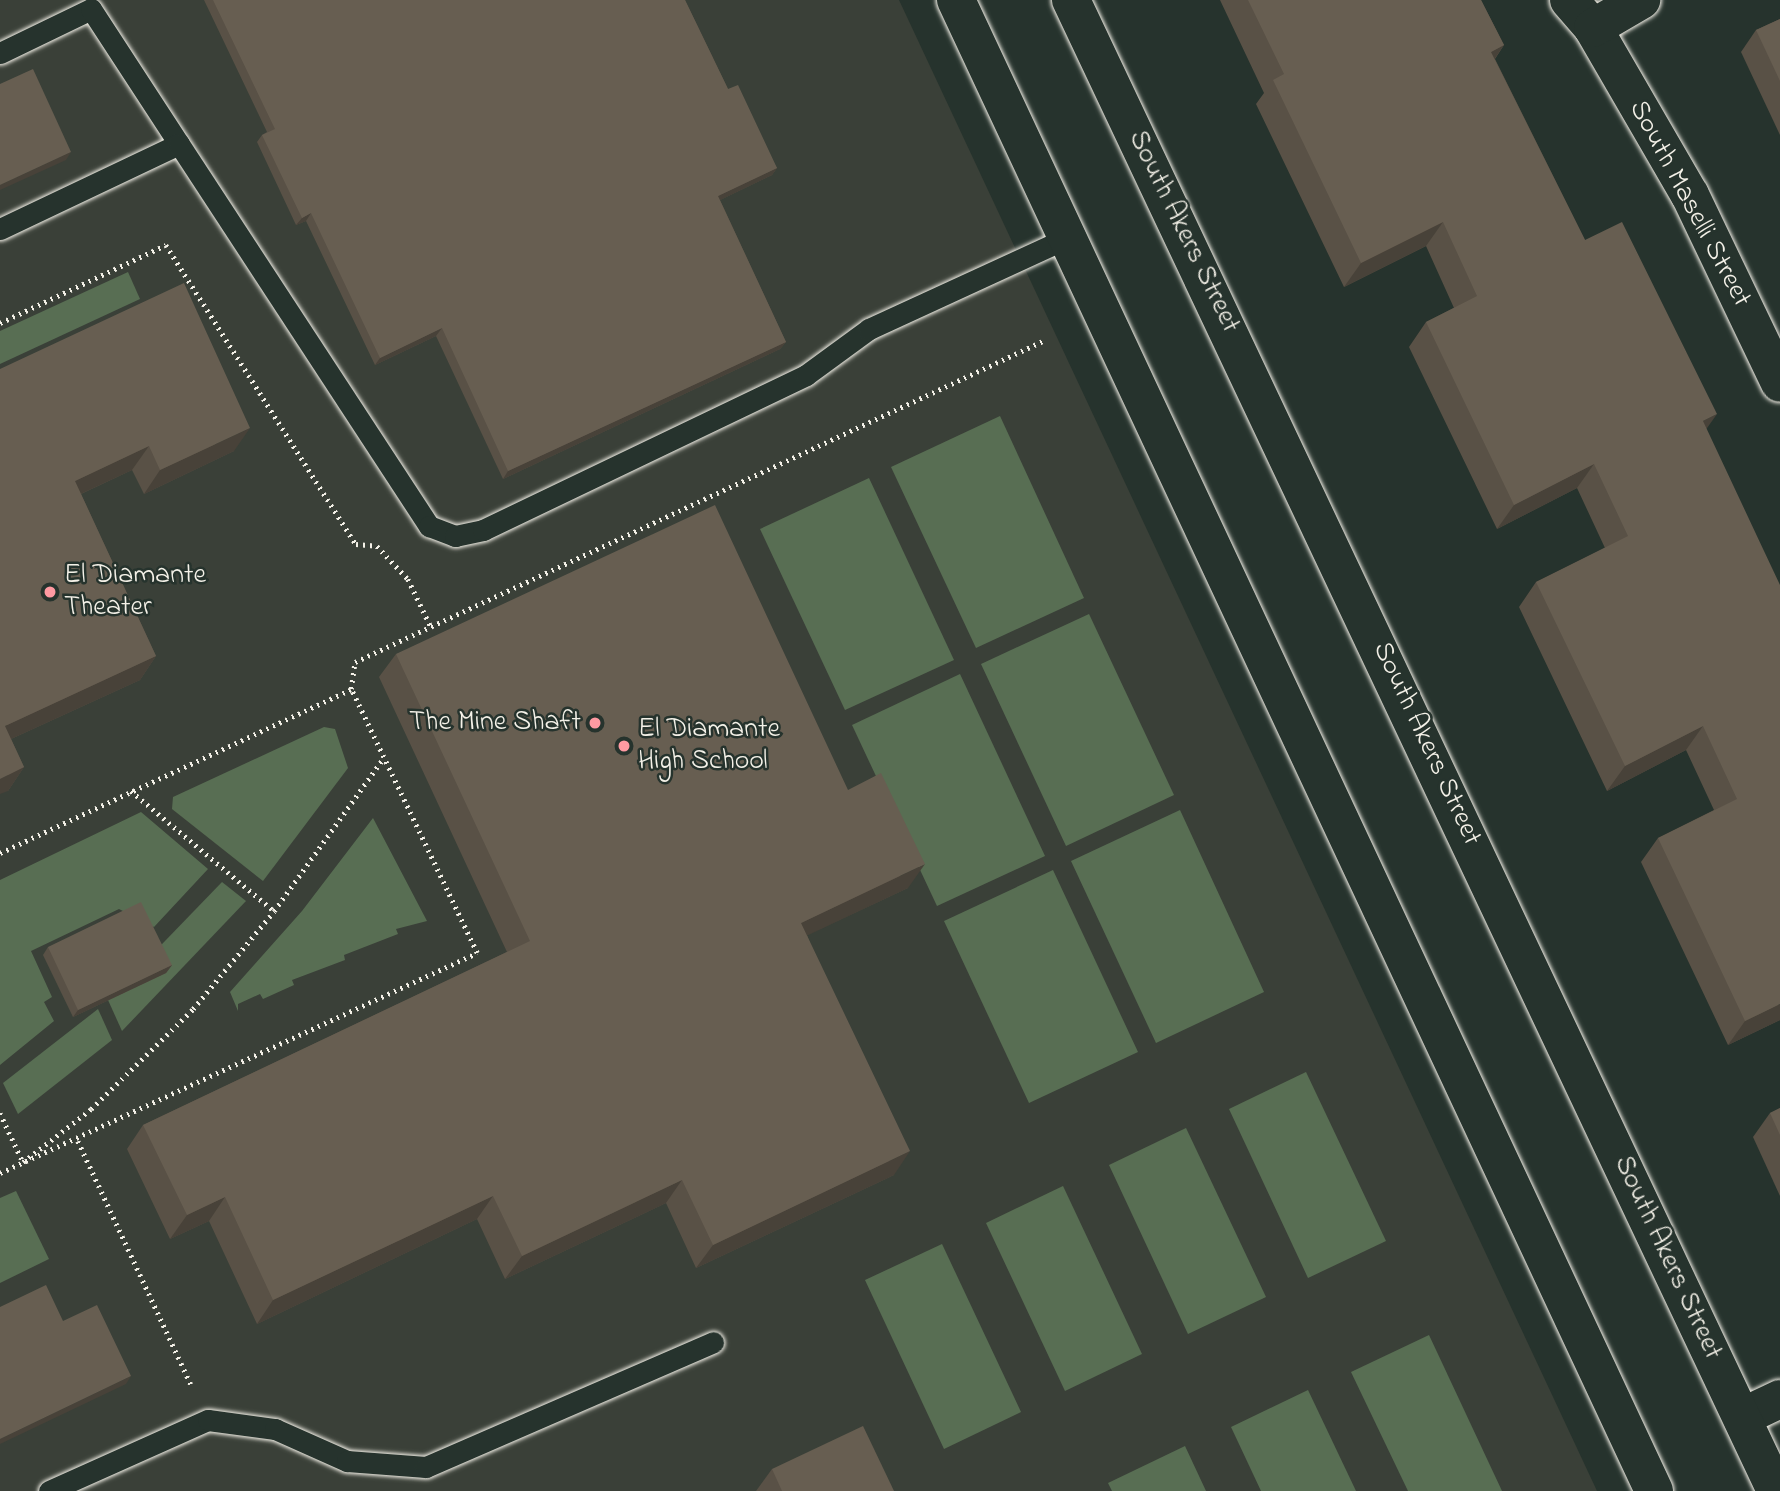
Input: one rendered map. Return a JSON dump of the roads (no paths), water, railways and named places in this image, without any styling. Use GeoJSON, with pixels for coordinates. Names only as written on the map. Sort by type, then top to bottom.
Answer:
{"type":"FeatureCollection","features":[{"type":"Feature","properties":{"kind":"main road"},"geometry":{"type":"LineString","coordinates":[[956,0],[1654,1491]]}},
{"type":"Feature","properties":{"kind":"main road","name":"South Akers Street"},"geometry":{"type":"LineString","coordinates":[[1072,0],[1776,1491]]}},
{"type":"Feature","properties":{"kind":"main road"},"geometry":{"type":"LineString","coordinates":[[1581,14],[1641,0]]}},
{"type":"Feature","properties":{"kind":"main road","name":"South Maselli Street"},"geometry":{"type":"LineString","coordinates":[[1581,14],[1690,195],[1780,383]]}},
{"type":"Feature","properties":{"kind":"main road"},"geometry":{"type":"LineString","coordinates":[[1742,1417],[1780,1398]]}},
{"type":"Feature","properties":{"kind":"lane"},"geometry":{"type":"LineString","coordinates":[[0,52],[91,9],[429,526],[455,536],[482,530],[806,375],[869,329],[1067,238]]}},
{"type":"Feature","properties":{"kind":"lane"},"geometry":{"type":"LineString","coordinates":[[0,229],[179,144]]}},
{"type":"Feature","properties":{"kind":"lane"},"geometry":{"type":"LineString","coordinates":[[49,1491],[208,1420],[275,1429],[347,1461],[426,1467],[713,1342]]}},
{"type":"Feature","properties":{"kind":"place","name":"El Diamante Theater"},"geometry":{"type":"Point","coordinates":[50,592]}},
{"type":"Feature","properties":{"kind":"place","name":"The Mine Shaft"},"geometry":{"type":"Point","coordinates":[595,723]}},
{"type":"Feature","properties":{"kind":"place","name":"El Diamante High School"},"geometry":{"type":"Point","coordinates":[624,746]}}]}
